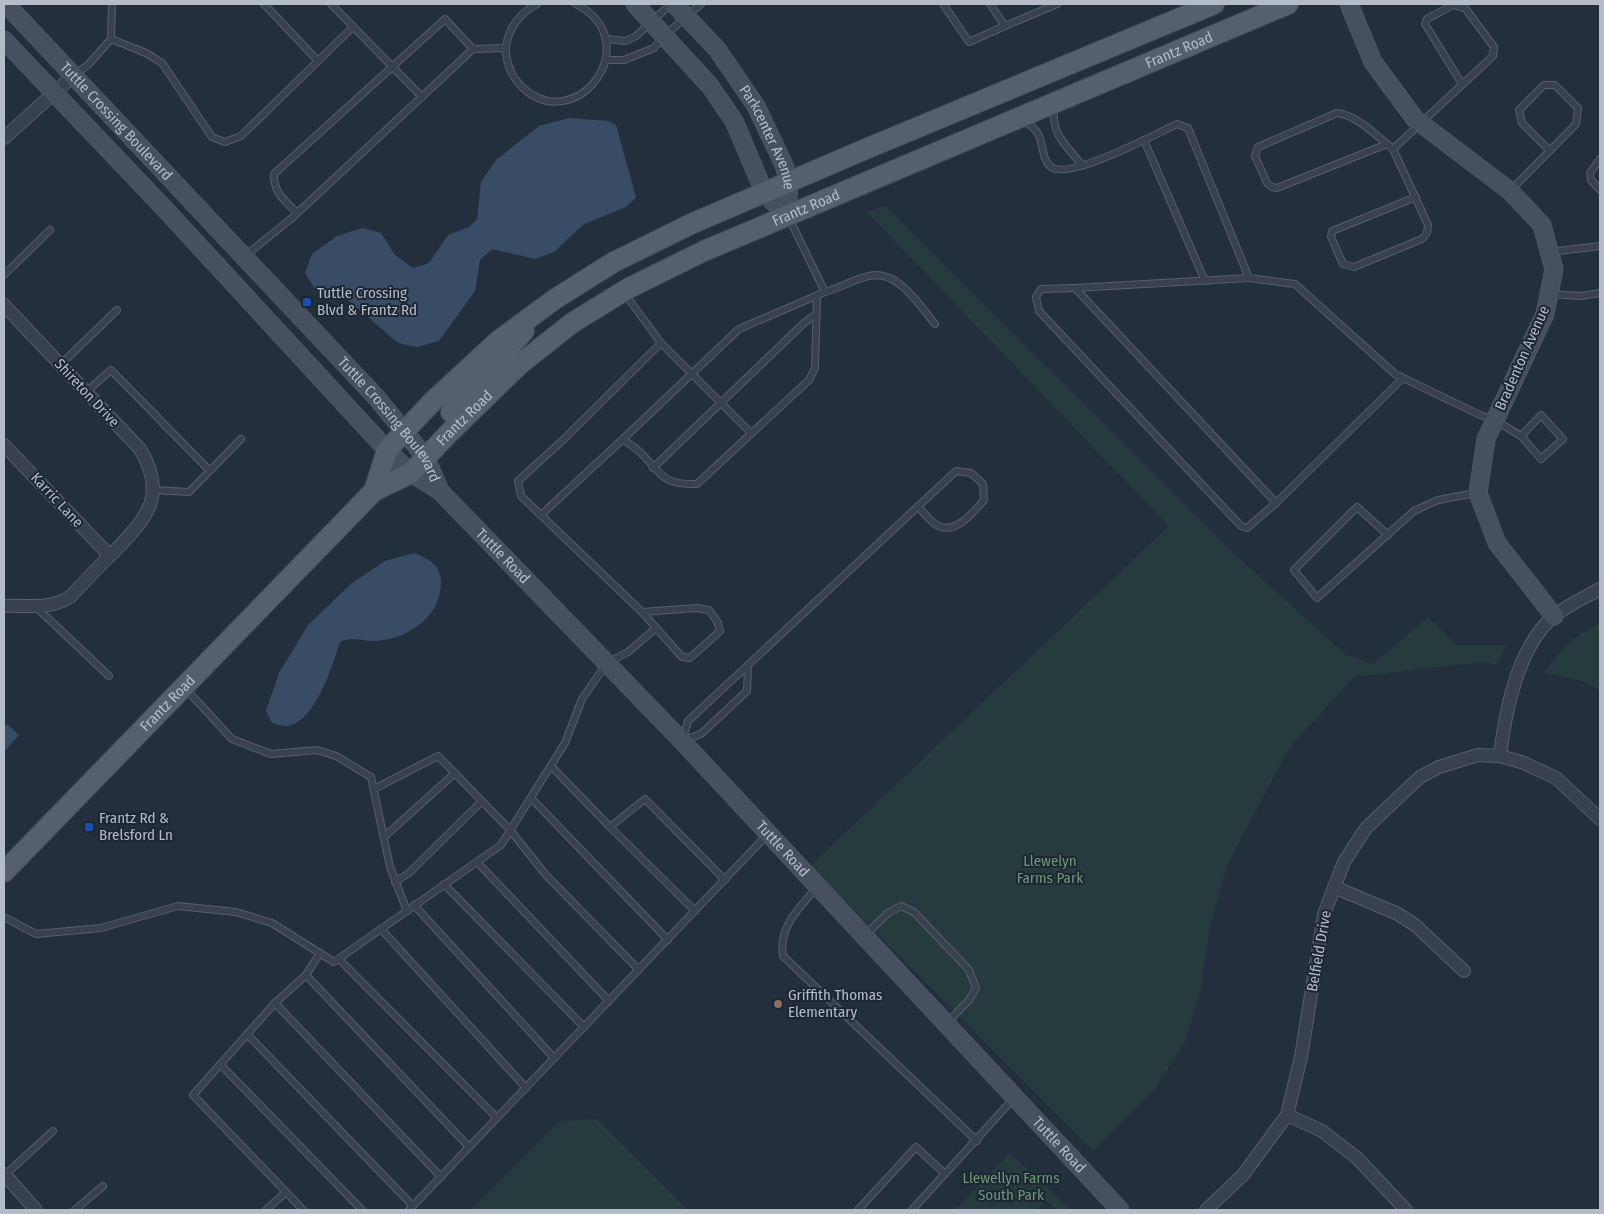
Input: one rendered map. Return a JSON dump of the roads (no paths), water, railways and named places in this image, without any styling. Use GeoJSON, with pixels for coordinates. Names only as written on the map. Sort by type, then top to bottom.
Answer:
{"type":"FeatureCollection","features":[{"type":"Feature","properties":{"kind":"main road","name":"Tuttle Crossing Boulevard"},"geometry":{"type":"LineString","coordinates":[[6,4],[376,397],[422,454],[440,491]]}},
{"type":"Feature","properties":{"kind":"main road","name":"Parkcenter Avenue"},"geometry":{"type":"LineString","coordinates":[[636,4],[710,86],[734,121],[765,194],[787,215]]}},
{"type":"Feature","properties":{"kind":"main road","name":"Frantz Road"},"geometry":{"type":"LineString","coordinates":[[374,492],[388,450],[404,431],[498,341],[544,307],[614,262],[691,224],[1214,4]]}},
{"type":"Feature","properties":{"kind":"main road","name":"Frantz Road"},"geometry":{"type":"LineString","coordinates":[[422,454],[519,365],[572,323],[623,291],[704,251],[787,215],[1288,4]]}},
{"type":"Feature","properties":{"kind":"main road","name":"Bradenton Avenue"},"geometry":{"type":"LineString","coordinates":[[1349,4],[1373,62],[1420,122],[1510,191],[1542,224],[1554,270],[1545,314],[1486,439],[1478,493],[1497,543],[1554,616]]}},
{"type":"Feature","properties":{"kind":"main road","name":"Parkcenter Avenue"},"geometry":{"type":"LineString","coordinates":[[677,8],[717,50],[756,106],[789,183],[787,215]]}},
{"type":"Feature","properties":{"kind":"main road","name":"Tuttle Crossing Boulevard"},"geometry":{"type":"LineString","coordinates":[[4,40],[164,208],[388,450],[411,473],[440,491]]}},
{"type":"Feature","properties":{"kind":"main road"},"geometry":{"type":"LineString","coordinates":[[411,473],[422,454],[544,307]]}},
{"type":"Feature","properties":{"kind":"main road","name":"Frantz Road"},"geometry":{"type":"LineString","coordinates":[[4,872],[374,492],[411,473]]}},
{"type":"Feature","properties":{"kind":"main road","name":"Tuttle Road"},"geometry":{"type":"LineString","coordinates":[[440,491],[682,740],[863,937],[1120,1210]]}},
{"type":"Feature","properties":{"kind":"street"},"geometry":{"type":"LineString","coordinates":[[4,138],[74,75]]}},
{"type":"Feature","properties":{"kind":"street","name":"Shireton Drive"},"geometry":{"type":"LineString","coordinates":[[4,305],[140,449],[150,467],[153,490]]}},
{"type":"Feature","properties":{"kind":"street","name":"Karric Lane"},"geometry":{"type":"LineString","coordinates":[[4,446],[110,556]]}},
{"type":"Feature","properties":{"kind":"street"},"geometry":{"type":"LineString","coordinates":[[4,606],[63,602],[141,524],[150,506],[153,490]]}},
{"type":"Feature","properties":{"kind":"street"},"geometry":{"type":"LineString","coordinates":[[1500,756],[1504,719],[1528,647],[1554,616],[1600,589]]}},
{"type":"Feature","properties":{"kind":"street","name":"Belfield Drive"},"geometry":{"type":"LineString","coordinates":[[1206,1210],[1243,1175],[1287,1115],[1302,1057],[1324,914],[1354,843],[1366,828],[1420,777],[1439,767],[1478,755],[1500,756],[1524,763],[1556,778],[1600,820]]}},
{"type":"Feature","properties":{"kind":"street"},"geometry":{"type":"LineString","coordinates":[[1334,887],[1398,914],[1415,925],[1464,971]]}},
{"type":"Feature","properties":{"kind":"street"},"geometry":{"type":"LineString","coordinates":[[1287,1115],[1322,1131],[1357,1158],[1406,1210]]}},
{"type":"Feature","properties":{"kind":"street"},"geometry":{"type":"LineString","coordinates":[[4,1175],[36,1210]]}},
{"type":"Feature","properties":{"kind":"lane"},"geometry":{"type":"LineString","coordinates":[[74,75],[88,65],[111,39],[112,4]]}},
{"type":"Feature","properties":{"kind":"lane"},"geometry":{"type":"LineString","coordinates":[[264,4],[318,61]]}},
{"type":"Feature","properties":{"kind":"lane"},"geometry":{"type":"LineString","coordinates":[[331,4],[422,97]]}},
{"type":"Feature","properties":{"kind":"lane"},"geometry":{"type":"LineString","coordinates":[[537,4],[516,21],[506,48],[509,67],[518,83],[534,95],[552,101],[571,99],[588,90],[600,76],[606,60],[606,38],[592,14],[576,4]]}},
{"type":"Feature","properties":{"kind":"lane"},"geometry":{"type":"LineString","coordinates":[[606,38],[626,41],[677,8],[701,4]]}},
{"type":"Feature","properties":{"kind":"lane"},"geometry":{"type":"LineString","coordinates":[[943,4],[969,42],[1057,4]]}},
{"type":"Feature","properties":{"kind":"lane"},"geometry":{"type":"LineString","coordinates":[[990,4],[1005,26]]}},
{"type":"Feature","properties":{"kind":"lane"},"geometry":{"type":"LineString","coordinates":[[1416,197],[1332,231],[1330,237],[1343,264],[1354,267],[1422,239],[1427,233],[1428,225],[1416,197],[1390,147],[1345,114],[1337,114],[1258,147],[1255,156],[1267,183],[1277,188],[1390,147],[1420,122],[1462,84],[1492,56],[1494,47],[1465,8],[1453,5],[1427,20],[1425,24],[1462,84]]}},
{"type":"Feature","properties":{"kind":"lane"},"geometry":{"type":"LineString","coordinates":[[606,60],[624,60],[654,48],[665,35],[677,8]]}},
{"type":"Feature","properties":{"kind":"lane"},"geometry":{"type":"LineString","coordinates":[[297,213],[277,193],[273,182],[274,174],[445,19],[472,49]]}},
{"type":"Feature","properties":{"kind":"lane"},"geometry":{"type":"LineString","coordinates":[[111,39],[146,53],[162,62],[212,136],[225,142],[241,136],[353,26]]}},
{"type":"Feature","properties":{"kind":"lane"},"geometry":{"type":"LineString","coordinates":[[245,256],[297,213],[472,49],[506,48]]}},
{"type":"Feature","properties":{"kind":"lane"},"geometry":{"type":"LineString","coordinates":[[1510,191],[1550,151],[1576,124],[1578,108],[1555,85],[1544,85],[1519,110],[1522,123],[1550,151]]}},
{"type":"Feature","properties":{"kind":"lane"},"geometry":{"type":"LineString","coordinates":[[1055,102],[1052,122],[1058,136],[1082,165]]}},
{"type":"Feature","properties":{"kind":"lane"},"geometry":{"type":"LineString","coordinates":[[1015,119],[1036,130],[1051,167],[1057,170],[1113,156],[1177,124],[1188,128],[1249,278]]}},
{"type":"Feature","properties":{"kind":"lane"},"geometry":{"type":"LineString","coordinates":[[1144,140],[1205,281]]}},
{"type":"Feature","properties":{"kind":"lane"},"geometry":{"type":"LineString","coordinates":[[1600,160],[1590,173],[1591,180],[1600,190]]}},
{"type":"Feature","properties":{"kind":"lane"},"geometry":{"type":"LineString","coordinates":[[787,215],[825,292]]}},
{"type":"Feature","properties":{"kind":"lane"},"geometry":{"type":"LineString","coordinates":[[4,275],[50,230]]}},
{"type":"Feature","properties":{"kind":"lane"},"geometry":{"type":"LineString","coordinates":[[1549,252],[1600,246]]}},
{"type":"Feature","properties":{"kind":"lane"},"geometry":{"type":"LineString","coordinates":[[542,514],[739,329],[825,292],[868,276],[889,276],[902,286],[936,324]]}},
{"type":"Feature","properties":{"kind":"lane"},"geometry":{"type":"LineString","coordinates":[[1403,378],[1276,503],[1247,528],[1241,526],[1039,311],[1036,298],[1041,289],[1249,278],[1295,284],[1395,374],[1480,415],[1495,420],[1521,436],[1541,459],[1563,439],[1541,415],[1521,436]]}},
{"type":"Feature","properties":{"kind":"lane"},"geometry":{"type":"LineString","coordinates":[[1075,288],[1276,503]]}},
{"type":"Feature","properties":{"kind":"lane"},"geometry":{"type":"LineString","coordinates":[[623,291],[631,306],[661,343],[751,433]]}},
{"type":"Feature","properties":{"kind":"lane"},"geometry":{"type":"LineString","coordinates":[[1549,294],[1581,296],[1600,293]]}},
{"type":"Feature","properties":{"kind":"lane"},"geometry":{"type":"LineString","coordinates":[[623,439],[641,453],[653,468],[673,483],[697,484],[809,380],[815,368],[817,296]]}},
{"type":"Feature","properties":{"kind":"lane"},"geometry":{"type":"LineString","coordinates":[[60,365],[117,310]]}},
{"type":"Feature","properties":{"kind":"lane"},"geometry":{"type":"LineString","coordinates":[[653,468],[816,314]]}},
{"type":"Feature","properties":{"kind":"lane"},"geometry":{"type":"LineString","coordinates":[[642,612],[696,608],[709,610],[717,621],[720,631],[690,658],[682,658],[642,612],[542,514],[521,496],[518,488],[520,478],[563,440],[661,343]]}},
{"type":"Feature","properties":{"kind":"lane"},"geometry":{"type":"LineString","coordinates":[[86,392],[111,370],[210,471]]}},
{"type":"Feature","properties":{"kind":"lane"},"geometry":{"type":"LineString","coordinates":[[153,490],[190,492],[241,439]]}},
{"type":"Feature","properties":{"kind":"lane"},"geometry":{"type":"LineString","coordinates":[[682,740],[688,721],[748,666],[918,506],[956,471],[971,473],[983,484],[984,500],[967,520],[949,528],[935,525],[918,506]]}},
{"type":"Feature","properties":{"kind":"lane"},"geometry":{"type":"LineString","coordinates":[[1388,535],[1357,507],[1294,570],[1317,598],[1414,512],[1438,500],[1478,493]]}},
{"type":"Feature","properties":{"kind":"lane"},"geometry":{"type":"LineString","coordinates":[[34,605],[109,676]]}},
{"type":"Feature","properties":{"kind":"lane"},"geometry":{"type":"LineString","coordinates":[[4,917],[36,934],[101,928],[178,906],[236,912],[272,923],[334,962],[501,844],[565,743],[582,699],[607,663],[628,652],[656,628]]}},
{"type":"Feature","properties":{"kind":"lane"},"geometry":{"type":"LineString","coordinates":[[682,740],[701,734],[747,691],[748,666]]}},
{"type":"Feature","properties":{"kind":"lane"},"geometry":{"type":"LineString","coordinates":[[184,687],[232,739],[271,754],[317,750],[336,756],[371,777],[395,882],[407,911]]}},
{"type":"Feature","properties":{"kind":"lane"},"geometry":{"type":"LineString","coordinates":[[374,789],[438,756],[510,830],[546,876],[639,970]]}},
{"type":"Feature","properties":{"kind":"lane"},"geometry":{"type":"LineString","coordinates":[[551,766],[695,911]]}},
{"type":"Feature","properties":{"kind":"lane"},"geometry":{"type":"LineString","coordinates":[[384,837],[455,773]]}},
{"type":"Feature","properties":{"kind":"lane"},"geometry":{"type":"LineString","coordinates":[[531,798],[668,940]]}},
{"type":"Feature","properties":{"kind":"lane"},"geometry":{"type":"LineString","coordinates":[[610,827],[645,799],[725,880]]}},
{"type":"Feature","properties":{"kind":"lane"},"geometry":{"type":"LineString","coordinates":[[395,882],[409,874],[482,801]]}},
{"type":"Feature","properties":{"kind":"lane"},"geometry":{"type":"LineString","coordinates":[[247,1034],[411,1208],[768,834]]}},
{"type":"Feature","properties":{"kind":"lane"},"geometry":{"type":"LineString","coordinates":[[477,862],[609,1001]]}},
{"type":"Feature","properties":{"kind":"lane"},"geometry":{"type":"LineString","coordinates":[[444,884],[584,1027]]}},
{"type":"Feature","properties":{"kind":"lane"},"geometry":{"type":"LineString","coordinates":[[817,887],[789,920],[781,946],[783,956],[977,1141]]}},
{"type":"Feature","properties":{"kind":"lane"},"geometry":{"type":"LineString","coordinates":[[414,905],[554,1058]]}},
{"type":"Feature","properties":{"kind":"lane"},"geometry":{"type":"LineString","coordinates":[[863,937],[888,913],[901,906],[914,912],[968,970],[976,988],[969,1000],[945,1024]]}},
{"type":"Feature","properties":{"kind":"lane"},"geometry":{"type":"LineString","coordinates":[[381,929],[526,1088]]}},
{"type":"Feature","properties":{"kind":"lane"},"geometry":{"type":"LineString","coordinates":[[303,1210],[193,1095],[275,1003],[306,975],[320,953]]}},
{"type":"Feature","properties":{"kind":"lane"},"geometry":{"type":"LineString","coordinates":[[339,959],[498,1118]]}},
{"type":"Feature","properties":{"kind":"lane"},"geometry":{"type":"LineString","coordinates":[[306,975],[469,1147]]}},
{"type":"Feature","properties":{"kind":"lane"},"geometry":{"type":"LineString","coordinates":[[275,1003],[441,1177]]}},
{"type":"Feature","properties":{"kind":"lane"},"geometry":{"type":"LineString","coordinates":[[220,1064],[362,1210]]}},
{"type":"Feature","properties":{"kind":"lane"},"geometry":{"type":"LineString","coordinates":[[912,1210],[977,1141],[1014,1098]]}},
{"type":"Feature","properties":{"kind":"lane"},"geometry":{"type":"LineString","coordinates":[[4,1175],[53,1131]]}},
{"type":"Feature","properties":{"kind":"lane"},"geometry":{"type":"LineString","coordinates":[[858,1210],[916,1148],[945,1174]]}},
{"type":"Feature","properties":{"kind":"lane"},"geometry":{"type":"LineString","coordinates":[[76,1210],[103,1186]]}},
{"type":"Feature","properties":{"kind":"lane"},"geometry":{"type":"LineString","coordinates":[[266,1210],[286,1192]]}},
{"type":"Feature","properties":{"kind":"water"},"geometry":{"type":"Polygon","coordinates":[[[569,118],[608,121],[616,125],[636,197],[626,207],[584,224],[554,252],[535,259],[492,249],[480,260],[475,291],[439,341],[417,347],[398,343],[348,300],[320,293],[313,286],[305,273],[312,254],[337,236],[363,228],[381,233],[395,255],[413,268],[429,263],[448,235],[469,227],[477,219],[481,182],[496,160],[539,126],[569,118]]]}},
{"type":"Feature","properties":{"kind":"water"},"geometry":{"type":"Polygon","coordinates":[[[414,553],[432,562],[440,575],[440,594],[429,616],[410,631],[386,640],[352,639],[340,642],[328,678],[307,714],[298,722],[288,726],[272,723],[266,711],[279,673],[308,625],[352,583],[385,561],[414,553]]]}},
{"type":"Feature","properties":{"kind":"water"},"geometry":{"type":"Polygon","coordinates":[[[7,724],[19,735],[4,752],[4,728],[7,724]]]}},
{"type":"Feature","properties":{"kind":"place","name":"Tuttle Crossing Blvd & Frantz Rd"},"geometry":{"type":"Point","coordinates":[307,302]}},
{"type":"Feature","properties":{"kind":"place","name":"Frantz Rd & Brelsford Ln"},"geometry":{"type":"Point","coordinates":[89,827]}},
{"type":"Feature","properties":{"kind":"place","name":"Griffith Thomas Elementary"},"geometry":{"type":"Point","coordinates":[778,1004]}},
{"type":"Feature","properties":{"kind":"park label","name":"Llewelyn Farms Park"},"geometry":{"type":"Point","coordinates":[1050,870]}},
{"type":"Feature","properties":{"kind":"park label","name":"Llewellyn Farms South Park"},"geometry":{"type":"Point","coordinates":[1011,1186]}}]}
